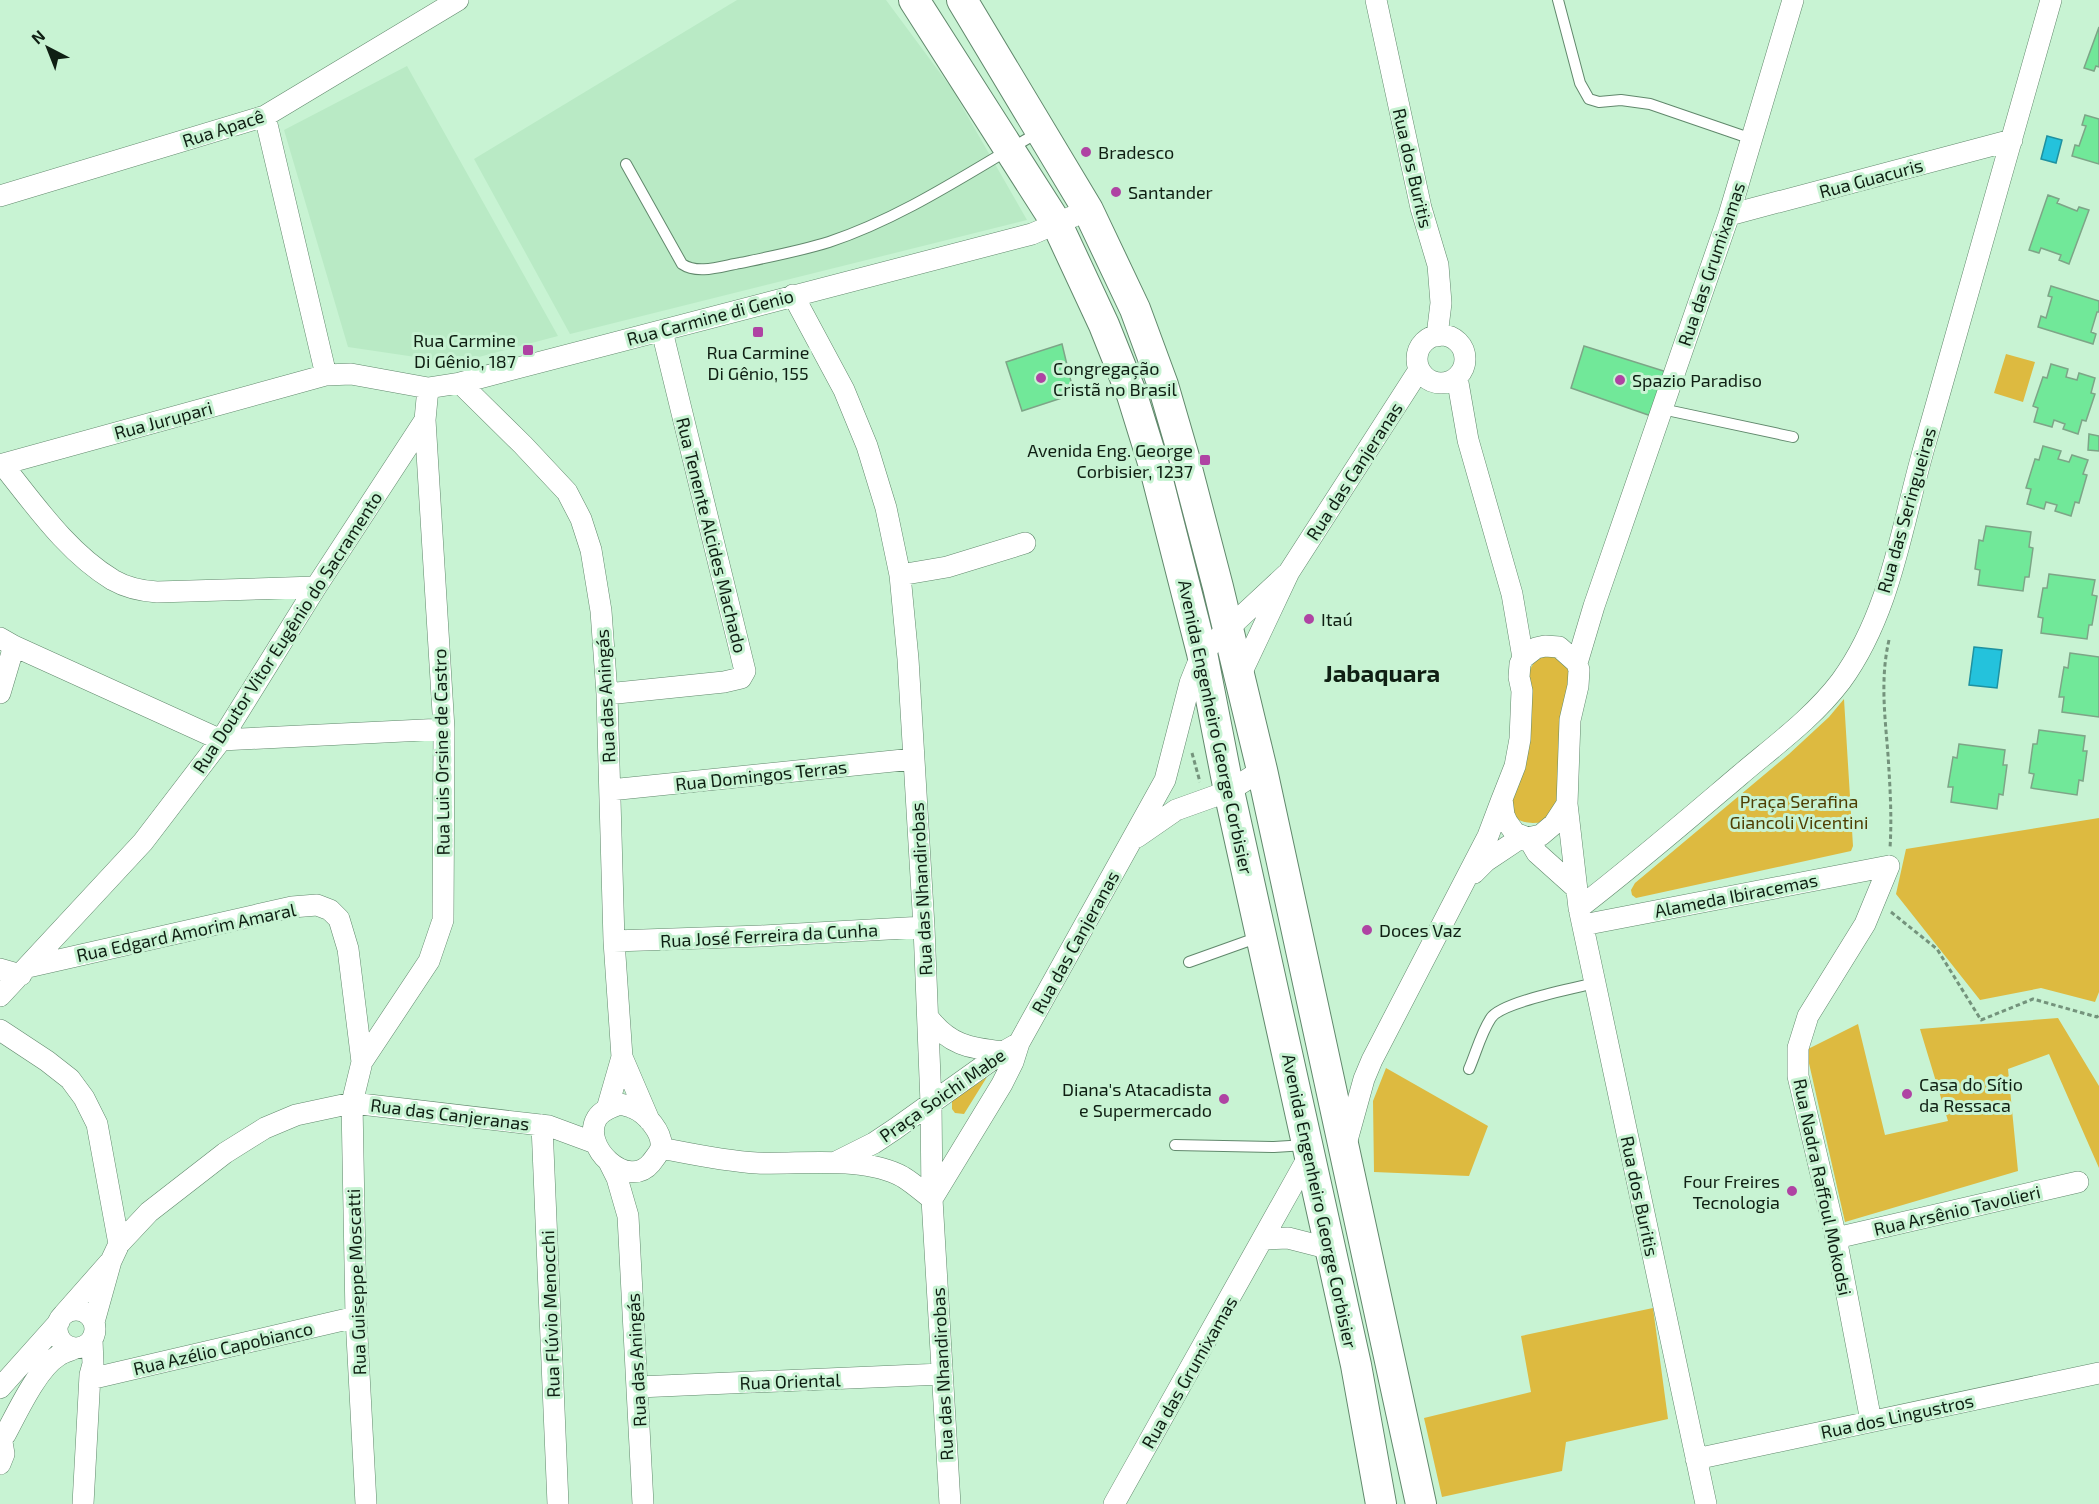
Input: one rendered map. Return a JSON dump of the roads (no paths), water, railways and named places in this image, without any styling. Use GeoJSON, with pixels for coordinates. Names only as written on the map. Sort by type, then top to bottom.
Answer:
{"type":"FeatureCollection","features":[{"type":"Feature","properties":{"kind":"main road","name":"Avenida Engenheiro George Corbisier"},"geometry":{"type":"LineString","coordinates":[[914,0],[1057,224],[1104,325],[1132,395],[1155,469],[1202,653],[1229,791],[1356,1365],[1375,1490],[1381,1504]]}},
{"type":"Feature","properties":{"kind":"main road","name":"Avenida Engenheiro George Corbisier"},"geometry":{"type":"LineString","coordinates":[[962,0],[1088,210],[1135,309],[1163,385],[1218,587],[1262,770],[1421,1504]]}},
{"type":"Feature","properties":{"kind":"street","name":"Rua Apacê"},"geometry":{"type":"LineString","coordinates":[[0,196],[265,116],[458,0]]}},
{"type":"Feature","properties":{"kind":"street","name":"Rua dos Buritis"},"geometry":{"type":"LineString","coordinates":[[1376,0],[1421,208],[1438,265],[1441,303],[1437,336]]}},
{"type":"Feature","properties":{"kind":"street","name":"Rua das Grumixamas"},"geometry":{"type":"LineString","coordinates":[[1567,804],[1569,731],[1578,686],[1577,663],[1594,606],[1729,215],[1793,0]]}},
{"type":"Feature","properties":{"kind":"street","name":"Rua das Seringueiras"},"geometry":{"type":"LineString","coordinates":[[1580,907],[1623,874],[1813,712],[1841,680],[1865,640],[1890,579],[1919,464],[2051,0]]}},
{"type":"Feature","properties":{"kind":"street"},"geometry":{"type":"LineString","coordinates":[[265,116],[326,375]]}},
{"type":"Feature","properties":{"kind":"street","name":"Rua Guacuris"},"geometry":{"type":"LineString","coordinates":[[1729,215],[2012,140]]}},
{"type":"Feature","properties":{"kind":"street","name":"Rua Carmine di Genio"},"geometry":{"type":"LineString","coordinates":[[326,375],[351,374],[428,388],[460,383],[1032,234],[1088,210]]}},
{"type":"Feature","properties":{"kind":"street","name":"Rua das Nhandirobas"},"geometry":{"type":"LineString","coordinates":[[793,295],[844,390],[867,446],[886,508],[900,575],[908,659],[924,927],[931,1103],[932,1199],[950,1504]]}},
{"type":"Feature","properties":{"kind":"street","name":"Rua Tenente Alcides Machado"},"geometry":{"type":"LineString","coordinates":[[607,694],[724,682],[741,678],[745,671],[662,331]]}},
{"type":"Feature","properties":{"kind":"street"},"geometry":{"type":"LineString","coordinates":[[1437,336],[1452,338],[1462,349],[1464,364],[1448,380],[1430,381],[1419,370],[1417,363],[1419,349],[1430,338],[1437,336]]}},
{"type":"Feature","properties":{"kind":"street","name":"Rua das Canjeranas"},"geometry":{"type":"LineString","coordinates":[[1239,678],[1289,572],[1419,370]]}},
{"type":"Feature","properties":{"kind":"street","name":"Rua Jurupari"},"geometry":{"type":"LineString","coordinates":[[1,464],[326,375]]}},
{"type":"Feature","properties":{"kind":"street"},"geometry":{"type":"LineString","coordinates":[[1344,1152],[1364,1079],[1372,1060],[1488,836],[1515,766],[1520,739],[1522,692],[1519,677],[1529,653],[1468,440],[1448,380]]}},
{"type":"Feature","properties":{"kind":"street","name":"Rua das Aningás"},"geometry":{"type":"LineString","coordinates":[[460,383],[567,492],[581,519],[593,560],[601,611],[607,694],[614,941],[622,1058],[650,1121]]}},
{"type":"Feature","properties":{"kind":"street","name":"Rua Doutor Vitor Eugênio do Sacramento"},"geometry":{"type":"LineString","coordinates":[[0,996],[143,842],[221,740],[316,587],[425,420],[428,388]]}},
{"type":"Feature","properties":{"kind":"street","name":"Rua Luis Orsine de Castro"},"geometry":{"type":"LineString","coordinates":[[362,1062],[429,961],[443,920],[444,729],[425,420]]}},
{"type":"Feature","properties":{"kind":"street"},"geometry":{"type":"LineString","coordinates":[[1,464],[54,530],[82,556],[114,581],[137,590],[157,592],[316,587]]}},
{"type":"Feature","properties":{"kind":"street"},"geometry":{"type":"LineString","coordinates":[[900,575],[947,567],[1025,543]]}},
{"type":"Feature","properties":{"kind":"street","name":"Rua das Canjeranas"},"geometry":{"type":"LineString","coordinates":[[1011,1047],[1165,780],[1190,683],[1202,653],[1289,572]]}},
{"type":"Feature","properties":{"kind":"street"},"geometry":{"type":"LineString","coordinates":[[0,693],[7,642],[221,740],[444,729]]}},
{"type":"Feature","properties":{"kind":"street"},"geometry":{"type":"LineString","coordinates":[[1529,653],[1559,647],[1577,663]]}},
{"type":"Feature","properties":{"kind":"street","name":"Rua Domingos Terras"},"geometry":{"type":"LineString","coordinates":[[610,790],[913,759]]}},
{"type":"Feature","properties":{"kind":"street","name":"Rua das Canjeranas"},"geometry":{"type":"LineString","coordinates":[[1131,841],[1156,822],[1184,806],[1229,791],[1262,770]]}},
{"type":"Feature","properties":{"kind":"street"},"geometry":{"type":"LineString","coordinates":[[1165,780],[1174,796],[1184,806]]}},
{"type":"Feature","properties":{"kind":"street"},"geometry":{"type":"LineString","coordinates":[[1502,799],[1507,822],[1515,832],[1525,838],[1580,907]]}},
{"type":"Feature","properties":{"kind":"street"},"geometry":{"type":"LineString","coordinates":[[1465,882],[1486,861],[1525,838],[1541,835],[1554,824],[1567,804]]}},
{"type":"Feature","properties":{"kind":"street","name":"Rua dos Buritis"},"geometry":{"type":"LineString","coordinates":[[1567,804],[1580,907],[1595,983],[1706,1504]]}},
{"type":"Feature","properties":{"kind":"street","name":"Alameda Ibiracemas"},"geometry":{"type":"LineString","coordinates":[[1580,907],[1890,866]]}},
{"type":"Feature","properties":{"kind":"street","name":"Rua Nadra Raffoul Mokodsi"},"geometry":{"type":"LineString","coordinates":[[1871,1421],[1836,1238],[1798,1076],[1798,1048],[1808,1016],[1865,924],[1890,866]]}},
{"type":"Feature","properties":{"kind":"street","name":"Rua Edgard Amorim Amaral"},"geometry":{"type":"LineString","coordinates":[[25,971],[292,907],[317,905],[330,910],[339,919],[343,928],[348,949],[362,1062]]}},
{"type":"Feature","properties":{"kind":"street","name":"Rua José Ferreira da Cunha"},"geometry":{"type":"LineString","coordinates":[[614,941],[924,927]]}},
{"type":"Feature","properties":{"kind":"street"},"geometry":{"type":"LineString","coordinates":[[0,969],[25,971]]}},
{"type":"Feature","properties":{"kind":"street"},"geometry":{"type":"LineString","coordinates":[[928,1017],[948,1038],[967,1047],[1011,1047]]}},
{"type":"Feature","properties":{"kind":"street"},"geometry":{"type":"LineString","coordinates":[[0,1030],[70,1079],[84,1098],[97,1124],[115,1252],[85,1340],[57,1356],[45,1368],[2,1435],[4,1454],[0,1464]]}},
{"type":"Feature","properties":{"kind":"street","name":"Praça Soichi Mabe"},"geometry":{"type":"LineString","coordinates":[[1011,1047],[1013,1062],[1002,1084],[932,1199],[904,1177],[889,1171],[836,1162],[874,1143],[1011,1047]]}},
{"type":"Feature","properties":{"kind":"street","name":"Rua das Aningás"},"geometry":{"type":"LineString","coordinates":[[602,1113],[622,1058]]}},
{"type":"Feature","properties":{"kind":"street"},"geometry":{"type":"LineString","coordinates":[[1327,1074],[1340,1077],[1349,1075],[1372,1060]]}},
{"type":"Feature","properties":{"kind":"street","name":"Rua Guiseppe Moscatti"},"geometry":{"type":"LineString","coordinates":[[362,1062],[352,1103],[356,1317],[366,1504]]}},
{"type":"Feature","properties":{"kind":"street","name":"Rua das Canjeranas"},"geometry":{"type":"LineString","coordinates":[[0,1388],[150,1212],[225,1153],[265,1128],[296,1115],[352,1103],[546,1125],[595,1143]]}},
{"type":"Feature","properties":{"kind":"street"},"geometry":{"type":"LineString","coordinates":[[620,1104],[635,1108],[650,1121],[659,1135],[661,1148],[649,1166],[636,1172],[621,1169],[609,1162],[595,1143],[594,1127],[602,1113],[620,1104]]}},
{"type":"Feature","properties":{"kind":"street","name":"Rua das Canjeranas"},"geometry":{"type":"LineString","coordinates":[[546,1125],[602,1113]]}},
{"type":"Feature","properties":{"kind":"street","name":"Rua Flúvio Menocchi"},"geometry":{"type":"LineString","coordinates":[[546,1125],[558,1504]]}},
{"type":"Feature","properties":{"kind":"street"},"geometry":{"type":"LineString","coordinates":[[661,1148],[708,1158],[755,1163],[836,1162]]}},
{"type":"Feature","properties":{"kind":"street","name":"Rua das Grumixamas"},"geometry":{"type":"LineString","coordinates":[[1114,1504],[1264,1239],[1309,1149]]}},
{"type":"Feature","properties":{"kind":"street","name":"Rua das Aningás"},"geometry":{"type":"LineString","coordinates":[[609,1162],[617,1178],[628,1216],[644,1504]]}},
{"type":"Feature","properties":{"kind":"street","name":"Rua das Aningás"},"geometry":{"type":"LineString","coordinates":[[628,1216],[649,1166]]}},
{"type":"Feature","properties":{"kind":"street","name":"Rua Arsênio Tavolieri"},"geometry":{"type":"LineString","coordinates":[[1836,1238],[2078,1182]]}},
{"type":"Feature","properties":{"kind":"street"},"geometry":{"type":"LineString","coordinates":[[1264,1239],[1287,1238],[1330,1249]]}},
{"type":"Feature","properties":{"kind":"street"},"geometry":{"type":"LineString","coordinates":[[83,1504],[90,1377],[83,1365],[89,1315],[81,1310],[72,1310],[61,1318],[57,1331],[60,1339],[67,1346],[85,1340]]}},
{"type":"Feature","properties":{"kind":"street","name":"Rua Azélio Capobianco"},"geometry":{"type":"LineString","coordinates":[[90,1377],[356,1317]]}},
{"type":"Feature","properties":{"kind":"street","name":"Rua dos Lingustros"},"geometry":{"type":"LineString","coordinates":[[1696,1460],[2099,1373]]}},
{"type":"Feature","properties":{"kind":"street","name":"Rua Oriental"},"geometry":{"type":"LineString","coordinates":[[638,1387],[942,1374]]}},
{"type":"Feature","properties":{"kind":"lane"},"geometry":{"type":"LineString","coordinates":[[1558,0],[1580,83],[1589,99],[1599,102],[1621,100],[1650,104],[1752,139]]}},
{"type":"Feature","properties":{"kind":"lane"},"geometry":{"type":"LineString","coordinates":[[626,164],[682,264],[688,268],[708,269],[828,242],[860,230],[949,186],[1041,131]]}},
{"type":"Feature","properties":{"kind":"lane"},"geometry":{"type":"LineString","coordinates":[[1662,409],[1793,437]]}},
{"type":"Feature","properties":{"kind":"lane"},"geometry":{"type":"LineString","coordinates":[[1189,962],[1262,936]]}},
{"type":"Feature","properties":{"kind":"lane"},"geometry":{"type":"LineString","coordinates":[[1469,1069],[1492,1016],[1505,1008],[1537,997],[1595,983]]}},
{"type":"Feature","properties":{"kind":"lane"},"geometry":{"type":"LineString","coordinates":[[1175,1145],[1309,1149]]}},
{"type":"Feature","properties":{"kind":"water"},"geometry":{"type":"Polygon","coordinates":[[[2047,136],[2062,140],[2056,163],[2041,159],[2047,136]]]}},
{"type":"Feature","properties":{"kind":"water"},"geometry":{"type":"Polygon","coordinates":[[[1974,647],[2002,650],[1997,688],[1969,685],[1974,647]]]}},
{"type":"Feature","properties":{"kind":"place","name":"Bradesco"},"geometry":{"type":"Point","coordinates":[1086,152]}},
{"type":"Feature","properties":{"kind":"place","name":"Santander"},"geometry":{"type":"Point","coordinates":[1116,192]}},
{"type":"Feature","properties":{"kind":"place","name":"Rua Carmine Di Gênio, 155"},"geometry":{"type":"Point","coordinates":[758,332]}},
{"type":"Feature","properties":{"kind":"place","name":"Rua Carmine Di Gênio, 187"},"geometry":{"type":"Point","coordinates":[528,350]}},
{"type":"Feature","properties":{"kind":"place","name":"Congregação Cristã no Brasil"},"geometry":{"type":"Point","coordinates":[1041,378]}},
{"type":"Feature","properties":{"kind":"place","name":"Spazio Paradiso"},"geometry":{"type":"Point","coordinates":[1620,380]}},
{"type":"Feature","properties":{"kind":"place","name":"Avenida Eng. George Corbisier, 1237"},"geometry":{"type":"Point","coordinates":[1205,460]}},
{"type":"Feature","properties":{"kind":"place","name":"Itaú"},"geometry":{"type":"Point","coordinates":[1309,619]}},
{"type":"Feature","properties":{"kind":"place","name":"Doces Vaz"},"geometry":{"type":"Point","coordinates":[1367,930]}},
{"type":"Feature","properties":{"kind":"place","name":"Casa do Sítio da Ressaca"},"geometry":{"type":"Point","coordinates":[1907,1094]}},
{"type":"Feature","properties":{"kind":"place","name":"Diana's Atacadista e Supermercado"},"geometry":{"type":"Point","coordinates":[1224,1099]}},
{"type":"Feature","properties":{"kind":"place","name":"Four Freires Tecnologia"},"geometry":{"type":"Point","coordinates":[1792,1191]}},
{"type":"Feature","properties":{"kind":"district","name":"Jabaquara"},"geometry":{"type":"Point","coordinates":[1382,672]}},
{"type":"Feature","properties":{"kind":"park label","name":"Praça Serafina Giancoli Vicentini"},"geometry":{"type":"Point","coordinates":[1799,811]}}]}
